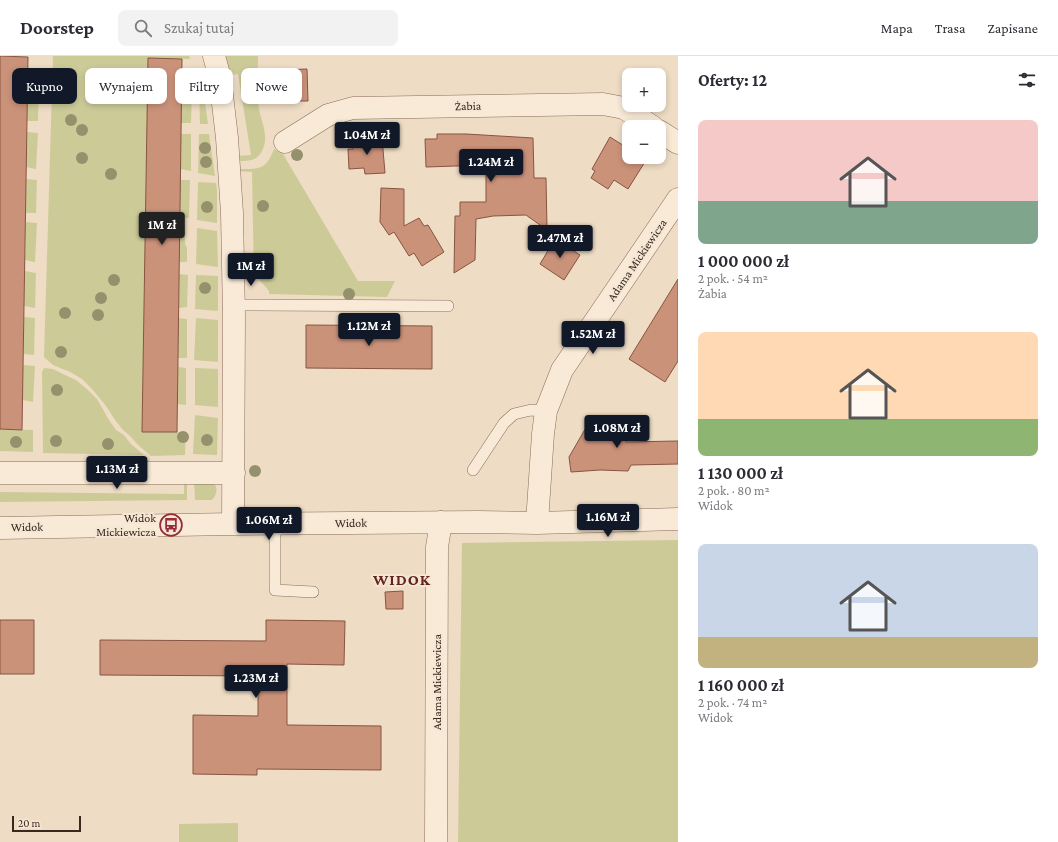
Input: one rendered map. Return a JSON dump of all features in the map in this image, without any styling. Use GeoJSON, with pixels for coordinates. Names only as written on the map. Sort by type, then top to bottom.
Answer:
{"type":"FeatureCollection","features":[{"type":"Feature","properties":{"kind":"street"},"geometry":{"type":"LineString","coordinates":[[214,56],[220,78],[227,138],[232,213],[234,305],[233,524]]}},
{"type":"Feature","properties":{"kind":"street","name":"Żabia"},"geometry":{"type":"LineString","coordinates":[[285,142],[328,115],[354,108],[603,104],[624,108],[642,120]]}},
{"type":"Feature","properties":{"kind":"street"},"geometry":{"type":"LineString","coordinates":[[666,135],[678,143]]}},
{"type":"Feature","properties":{"kind":"street","name":"Adama Mickiewicza"},"geometry":{"type":"LineString","coordinates":[[537,523],[546,411],[562,370],[678,199]]}},
{"type":"Feature","properties":{"kind":"street"},"geometry":{"type":"LineString","coordinates":[[0,473],[234,473]]}},
{"type":"Feature","properties":{"kind":"street","name":"Widok"},"geometry":{"type":"LineString","coordinates":[[0,528],[441,522],[537,523],[678,519]]}},
{"type":"Feature","properties":{"kind":"street","name":"Adama Mickiewicza"},"geometry":{"type":"LineString","coordinates":[[436,842],[437,547],[441,522]]}},
{"type":"Feature","properties":{"kind":"lane"},"geometry":{"type":"LineString","coordinates":[[234,305],[448,306]]}},
{"type":"Feature","properties":{"kind":"lane"},"geometry":{"type":"LineString","coordinates":[[473,470],[504,423],[514,414],[531,410],[546,411]]}},
{"type":"Feature","properties":{"kind":"lane"},"geometry":{"type":"LineString","coordinates":[[275,524],[274,590],[313,592]]}},
{"type":"Feature","properties":{"kind":"shaded area"},"geometry":{"type":"Polygon","coordinates":[[[53,56],[189,56],[190,59],[149,58],[149,68],[85,68],[85,104],[148,104],[143,432],[186,432],[185,455],[151,456],[123,430],[106,406],[82,379],[53,365],[44,357],[52,104],[77,104],[77,68],[53,68],[53,56]]]}},
{"type":"Feature","properties":{"kind":"shaded area"},"geometry":{"type":"Polygon","coordinates":[[[219,56],[258,56],[258,68],[241,68],[241,93],[238,74],[233,75],[233,68],[223,68],[219,56]]]}},
{"type":"Feature","properties":{"kind":"shaded area"},"geometry":{"type":"Polygon","coordinates":[[[27,104],[38,104],[38,121],[27,121],[27,104]]]}},
{"type":"Feature","properties":{"kind":"shaded area"},"geometry":{"type":"Polygon","coordinates":[[[181,104],[192,104],[191,123],[181,123],[181,104]]]}},
{"type":"Feature","properties":{"kind":"shaded area"},"geometry":{"type":"Polygon","coordinates":[[[199,104],[205,104],[208,124],[200,124],[199,104]]]}},
{"type":"Feature","properties":{"kind":"shaded area"},"geometry":{"type":"Polygon","coordinates":[[[243,104],[259,104],[265,132],[264,145],[258,157],[252,160],[238,161],[237,156],[251,155],[243,104]]]}},
{"type":"Feature","properties":{"kind":"shaded area"},"geometry":{"type":"Polygon","coordinates":[[[27,132],[38,133],[36,169],[26,167],[27,132]]]}},
{"type":"Feature","properties":{"kind":"shaded area"},"geometry":{"type":"Polygon","coordinates":[[[181,134],[191,134],[191,171],[180,169],[181,134]]]}},
{"type":"Feature","properties":{"kind":"shaded area"},"geometry":{"type":"Polygon","coordinates":[[[199,134],[209,134],[215,176],[198,173],[199,134]]]}},
{"type":"Feature","properties":{"kind":"shaded area"},"geometry":{"type":"Polygon","coordinates":[[[274,149],[283,154],[358,281],[395,281],[387,297],[269,294],[269,291],[257,277],[254,279],[252,172],[237,171],[239,169],[252,169],[265,165],[274,149]]]}},
{"type":"Feature","properties":{"kind":"shaded area"},"geometry":{"type":"Polygon","coordinates":[[[26,179],[37,180],[36,213],[26,213],[26,179]]]}},
{"type":"Feature","properties":{"kind":"shaded area"},"geometry":{"type":"Polygon","coordinates":[[[180,180],[190,180],[189,218],[180,217],[180,180]]]}},
{"type":"Feature","properties":{"kind":"shaded area"},"geometry":{"type":"Polygon","coordinates":[[[198,182],[216,183],[217,223],[197,220],[198,182]]]}},
{"type":"Feature","properties":{"kind":"shaded area"},"geometry":{"type":"Polygon","coordinates":[[[26,222],[37,223],[35,262],[25,260],[26,222]]]}},
{"type":"Feature","properties":{"kind":"shaded area"},"geometry":{"type":"Polygon","coordinates":[[[180,225],[185,226],[187,262],[179,262],[180,225]]]}},
{"type":"Feature","properties":{"kind":"shaded area"},"geometry":{"type":"Polygon","coordinates":[[[197,228],[217,231],[218,267],[196,264],[197,228]]]}},
{"type":"Feature","properties":{"kind":"shaded area"},"geometry":{"type":"Polygon","coordinates":[[[25,271],[36,273],[35,308],[24,306],[25,271]]]}},
{"type":"Feature","properties":{"kind":"shaded area"},"geometry":{"type":"Polygon","coordinates":[[[179,274],[188,275],[187,307],[179,308],[179,274]]]}},
{"type":"Feature","properties":{"kind":"shaded area"},"geometry":{"type":"Polygon","coordinates":[[[196,275],[218,276],[218,311],[195,309],[196,275]]]}},
{"type":"Feature","properties":{"kind":"shaded area"},"geometry":{"type":"Polygon","coordinates":[[[24,317],[35,318],[34,355],[24,354],[24,317]]]}},
{"type":"Feature","properties":{"kind":"shaded area"},"geometry":{"type":"Polygon","coordinates":[[[178,318],[187,319],[187,358],[178,358],[178,318]]]}},
{"type":"Feature","properties":{"kind":"shaded area"},"geometry":{"type":"Polygon","coordinates":[[[196,318],[218,320],[218,362],[194,360],[196,318]]]}},
{"type":"Feature","properties":{"kind":"shaded area"},"geometry":{"type":"Polygon","coordinates":[[[23,365],[35,366],[33,402],[23,400],[23,365]]]}},
{"type":"Feature","properties":{"kind":"shaded area"},"geometry":{"type":"Polygon","coordinates":[[[178,367],[186,368],[186,405],[177,404],[178,367]]]}},
{"type":"Feature","properties":{"kind":"shaded area"},"geometry":{"type":"Polygon","coordinates":[[[44,368],[53,369],[76,380],[88,390],[97,399],[116,430],[124,435],[131,444],[144,455],[43,453],[42,372],[44,368]]]}},
{"type":"Feature","properties":{"kind":"shaded area"},"geometry":{"type":"Polygon","coordinates":[[[195,368],[218,369],[218,407],[195,405],[195,368]]]}},
{"type":"Feature","properties":{"kind":"shaded area"},"geometry":{"type":"Polygon","coordinates":[[[195,415],[218,418],[217,455],[193,454],[195,415]]]}},
{"type":"Feature","properties":{"kind":"shaded area"},"geometry":{"type":"Polygon","coordinates":[[[0,429],[33,430],[33,452],[0,451],[0,429]]]}},
{"type":"Feature","properties":{"kind":"shaded area"},"geometry":{"type":"Polygon","coordinates":[[[194,478],[212,482],[216,486],[215,496],[212,500],[195,500],[194,478]]]}},
{"type":"Feature","properties":{"kind":"shaded area"},"geometry":{"type":"Polygon","coordinates":[[[184,479],[187,479],[187,500],[0,502],[0,492],[184,494],[184,479]]]}},
{"type":"Feature","properties":{"kind":"shaded area"},"geometry":{"type":"Polygon","coordinates":[[[678,540],[678,842],[458,842],[462,543],[678,540]]]}},
{"type":"Feature","properties":{"kind":"shaded area"},"geometry":{"type":"Polygon","coordinates":[[[238,823],[238,842],[179,842],[179,824],[238,823]]]}},
{"type":"Feature","properties":{"kind":"building"},"geometry":{"type":"Polygon","coordinates":[[[0,56],[28,57],[28,68],[12,68],[12,104],[27,104],[22,430],[0,429],[0,56]]]}},
{"type":"Feature","properties":{"kind":"building"},"geometry":{"type":"Polygon","coordinates":[[[148,58],[182,59],[182,68],[175,68],[175,104],[181,104],[177,432],[142,432],[147,104],[167,104],[167,68],[148,68],[148,58]]]}},
{"type":"Feature","properties":{"kind":"building"},"geometry":{"type":"Polygon","coordinates":[[[302,69],[307,69],[308,101],[302,101],[302,69]]]}},
{"type":"Feature","properties":{"kind":"building"},"geometry":{"type":"Polygon","coordinates":[[[437,134],[466,134],[533,138],[534,178],[546,178],[547,230],[526,215],[493,216],[476,219],[475,260],[454,273],[455,216],[460,216],[460,202],[486,202],[486,165],[426,167],[425,139],[437,139],[437,134]]]}},
{"type":"Feature","properties":{"kind":"building"},"geometry":{"type":"Polygon","coordinates":[[[610,137],[622,145],[622,164],[644,164],[628,189],[614,180],[608,189],[591,178],[595,171],[592,169],[610,137]]]}},
{"type":"Feature","properties":{"kind":"building"},"geometry":{"type":"Polygon","coordinates":[[[382,138],[385,173],[365,174],[364,168],[349,169],[348,149],[353,149],[352,140],[382,138]]]}},
{"type":"Feature","properties":{"kind":"building"},"geometry":{"type":"Polygon","coordinates":[[[381,188],[404,189],[404,226],[419,218],[424,226],[428,225],[444,252],[422,266],[414,253],[409,256],[394,232],[389,235],[380,222],[381,188]]]}},
{"type":"Feature","properties":{"kind":"building"},"geometry":{"type":"Polygon","coordinates":[[[555,239],[580,255],[564,280],[540,264],[555,239]]]}},
{"type":"Feature","properties":{"kind":"building"},"geometry":{"type":"Polygon","coordinates":[[[678,279],[678,361],[665,382],[629,359],[678,279]]]}},
{"type":"Feature","properties":{"kind":"building"},"geometry":{"type":"Polygon","coordinates":[[[306,325],[432,326],[432,369],[306,368],[306,325]]]}},
{"type":"Feature","properties":{"kind":"building"},"geometry":{"type":"Polygon","coordinates":[[[622,418],[626,442],[678,441],[678,464],[631,465],[628,471],[600,470],[571,472],[569,457],[591,419],[622,418]]]}},
{"type":"Feature","properties":{"kind":"building"},"geometry":{"type":"Polygon","coordinates":[[[403,591],[403,609],[386,609],[385,592],[403,591]]]}},
{"type":"Feature","properties":{"kind":"building"},"geometry":{"type":"Polygon","coordinates":[[[0,620],[34,620],[34,674],[0,674],[0,620]]]}},
{"type":"Feature","properties":{"kind":"building"},"geometry":{"type":"Polygon","coordinates":[[[266,620],[345,621],[344,665],[287,664],[287,725],[381,726],[381,770],[257,769],[257,775],[193,774],[193,715],[258,716],[258,676],[100,675],[100,640],[266,641],[266,620]]]}},
{"type":"Feature","properties":{"kind":"place","name":"Widok Mickiewicza"},"geometry":{"type":"Point","coordinates":[171,525]}},
{"type":"Feature","properties":{"kind":"district","name":"WIDOK"},"geometry":{"type":"Point","coordinates":[402,579]}}]}
